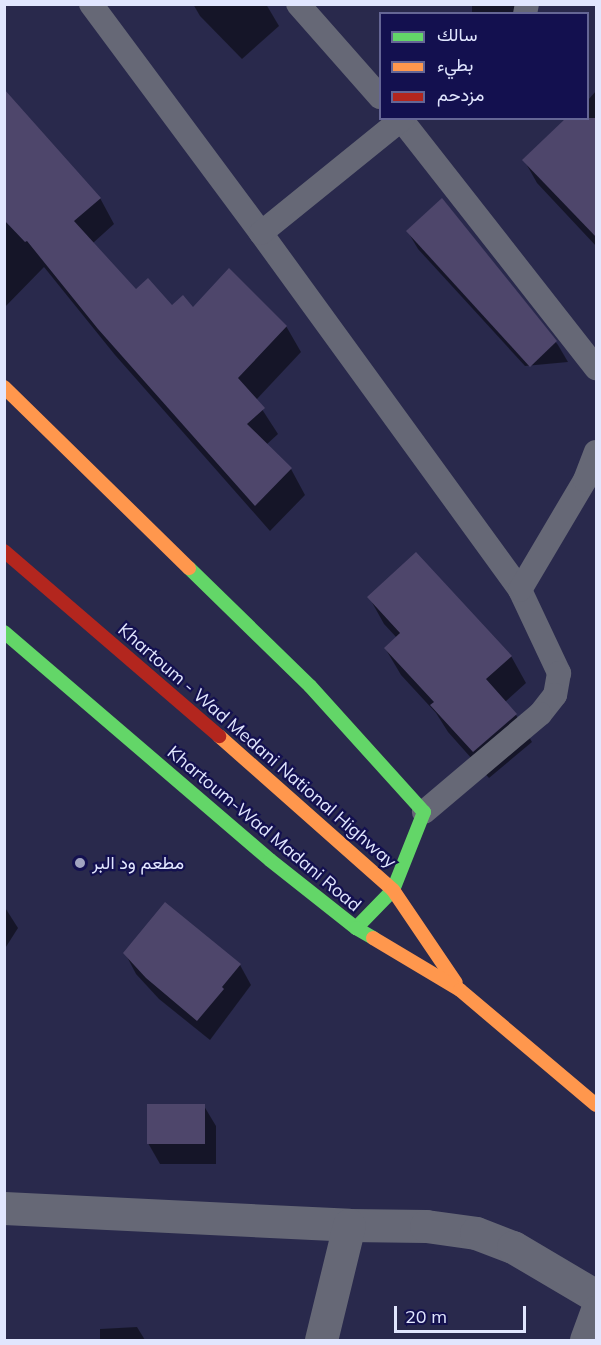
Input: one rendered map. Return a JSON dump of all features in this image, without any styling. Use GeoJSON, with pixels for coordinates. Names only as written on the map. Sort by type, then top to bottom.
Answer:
{"type":"FeatureCollection","features":[{"type":"Feature","properties":{"kind":"main road"},"geometry":{"type":"LineString","coordinates":[[4,387],[310,686],[424,812],[393,890],[356,928]]}},
{"type":"Feature","properties":{"kind":"main road","name":"Khartoum - Wad Medani National Highway"},"geometry":{"type":"LineString","coordinates":[[4,551],[309,813],[393,890],[460,990]]}},
{"type":"Feature","properties":{"kind":"main road","name":"Khartoum-Wad Madani Road"},"geometry":{"type":"LineString","coordinates":[[4,632],[270,860],[356,928],[460,990],[597,1105]]}},
{"type":"Feature","properties":{"kind":"street"},"geometry":{"type":"LineString","coordinates":[[4,1208],[349,1225],[426,1226],[476,1233],[513,1247],[597,1296]]}},
{"type":"Feature","properties":{"kind":"street"},"geometry":{"type":"LineString","coordinates":[[321,1341],[349,1225]]}},
{"type":"Feature","properties":{"kind":"street"},"geometry":{"type":"LineString","coordinates":[[586,1341],[597,1312]]}},
{"type":"Feature","properties":{"kind":"lane"},"geometry":{"type":"LineString","coordinates":[[91,4],[261,233],[520,591],[559,673],[555,694],[540,714],[424,812]]}},
{"type":"Feature","properties":{"kind":"lane"},"geometry":{"type":"LineString","coordinates":[[298,4],[379,95]]}},
{"type":"Feature","properties":{"kind":"lane"},"geometry":{"type":"LineString","coordinates":[[261,233],[400,120]]}},
{"type":"Feature","properties":{"kind":"lane"},"geometry":{"type":"LineString","coordinates":[[402,120],[597,368]]}},
{"type":"Feature","properties":{"kind":"lane"},"geometry":{"type":"LineString","coordinates":[[520,591],[585,480],[597,452]]}},
{"type":"Feature","properties":{"kind":"building"},"geometry":{"type":"Polygon","coordinates":[[[4,89],[101,198],[74,221],[136,289],[148,278],[172,305],[183,295],[193,307],[229,268],[287,326],[238,378],[265,408],[247,424],[292,468],[255,506],[98,329],[27,241],[25,242],[4,220],[4,89]]]}},
{"type":"Feature","properties":{"kind":"building"},"geometry":{"type":"Polygon","coordinates":[[[597,118],[597,238],[522,160],[564,120],[597,118]]]}},
{"type":"Feature","properties":{"kind":"building"},"geometry":{"type":"Polygon","coordinates":[[[442,198],[557,341],[530,367],[406,231],[442,198]]]}},
{"type":"Feature","properties":{"kind":"building"},"geometry":{"type":"Polygon","coordinates":[[[416,552],[512,656],[486,679],[517,714],[473,752],[430,705],[434,702],[384,648],[400,633],[367,597],[416,552]]]}},
{"type":"Feature","properties":{"kind":"building"},"geometry":{"type":"Polygon","coordinates":[[[165,902],[241,964],[222,987],[224,989],[197,1021],[146,978],[123,953],[165,902]]]}},
{"type":"Feature","properties":{"kind":"building"},"geometry":{"type":"Polygon","coordinates":[[[147,1104],[205,1104],[205,1144],[147,1144],[147,1104]]]}},
{"type":"Feature","properties":{"kind":"traffic: fast"},"geometry":{"type":"LineString","coordinates":[[189,568],[310,686],[424,812],[393,890],[356,928]]}},
{"type":"Feature","properties":{"kind":"traffic: fast"},"geometry":{"type":"LineString","coordinates":[[4,632],[270,860],[356,928],[373,938]]}},
{"type":"Feature","properties":{"kind":"traffic: slow"},"geometry":{"type":"LineString","coordinates":[[4,387],[189,568]]}},
{"type":"Feature","properties":{"kind":"traffic: slow"},"geometry":{"type":"LineString","coordinates":[[219,736],[393,890],[456,983]]}},
{"type":"Feature","properties":{"kind":"traffic: slow"},"geometry":{"type":"LineString","coordinates":[[373,938],[460,990],[596,1105]]}},
{"type":"Feature","properties":{"kind":"traffic: jam"},"geometry":{"type":"LineString","coordinates":[[4,551],[219,736]]}},
{"type":"Feature","properties":{"kind":"place","name":"مطعم ود البر"},"geometry":{"type":"Point","coordinates":[80,863]}}]}
